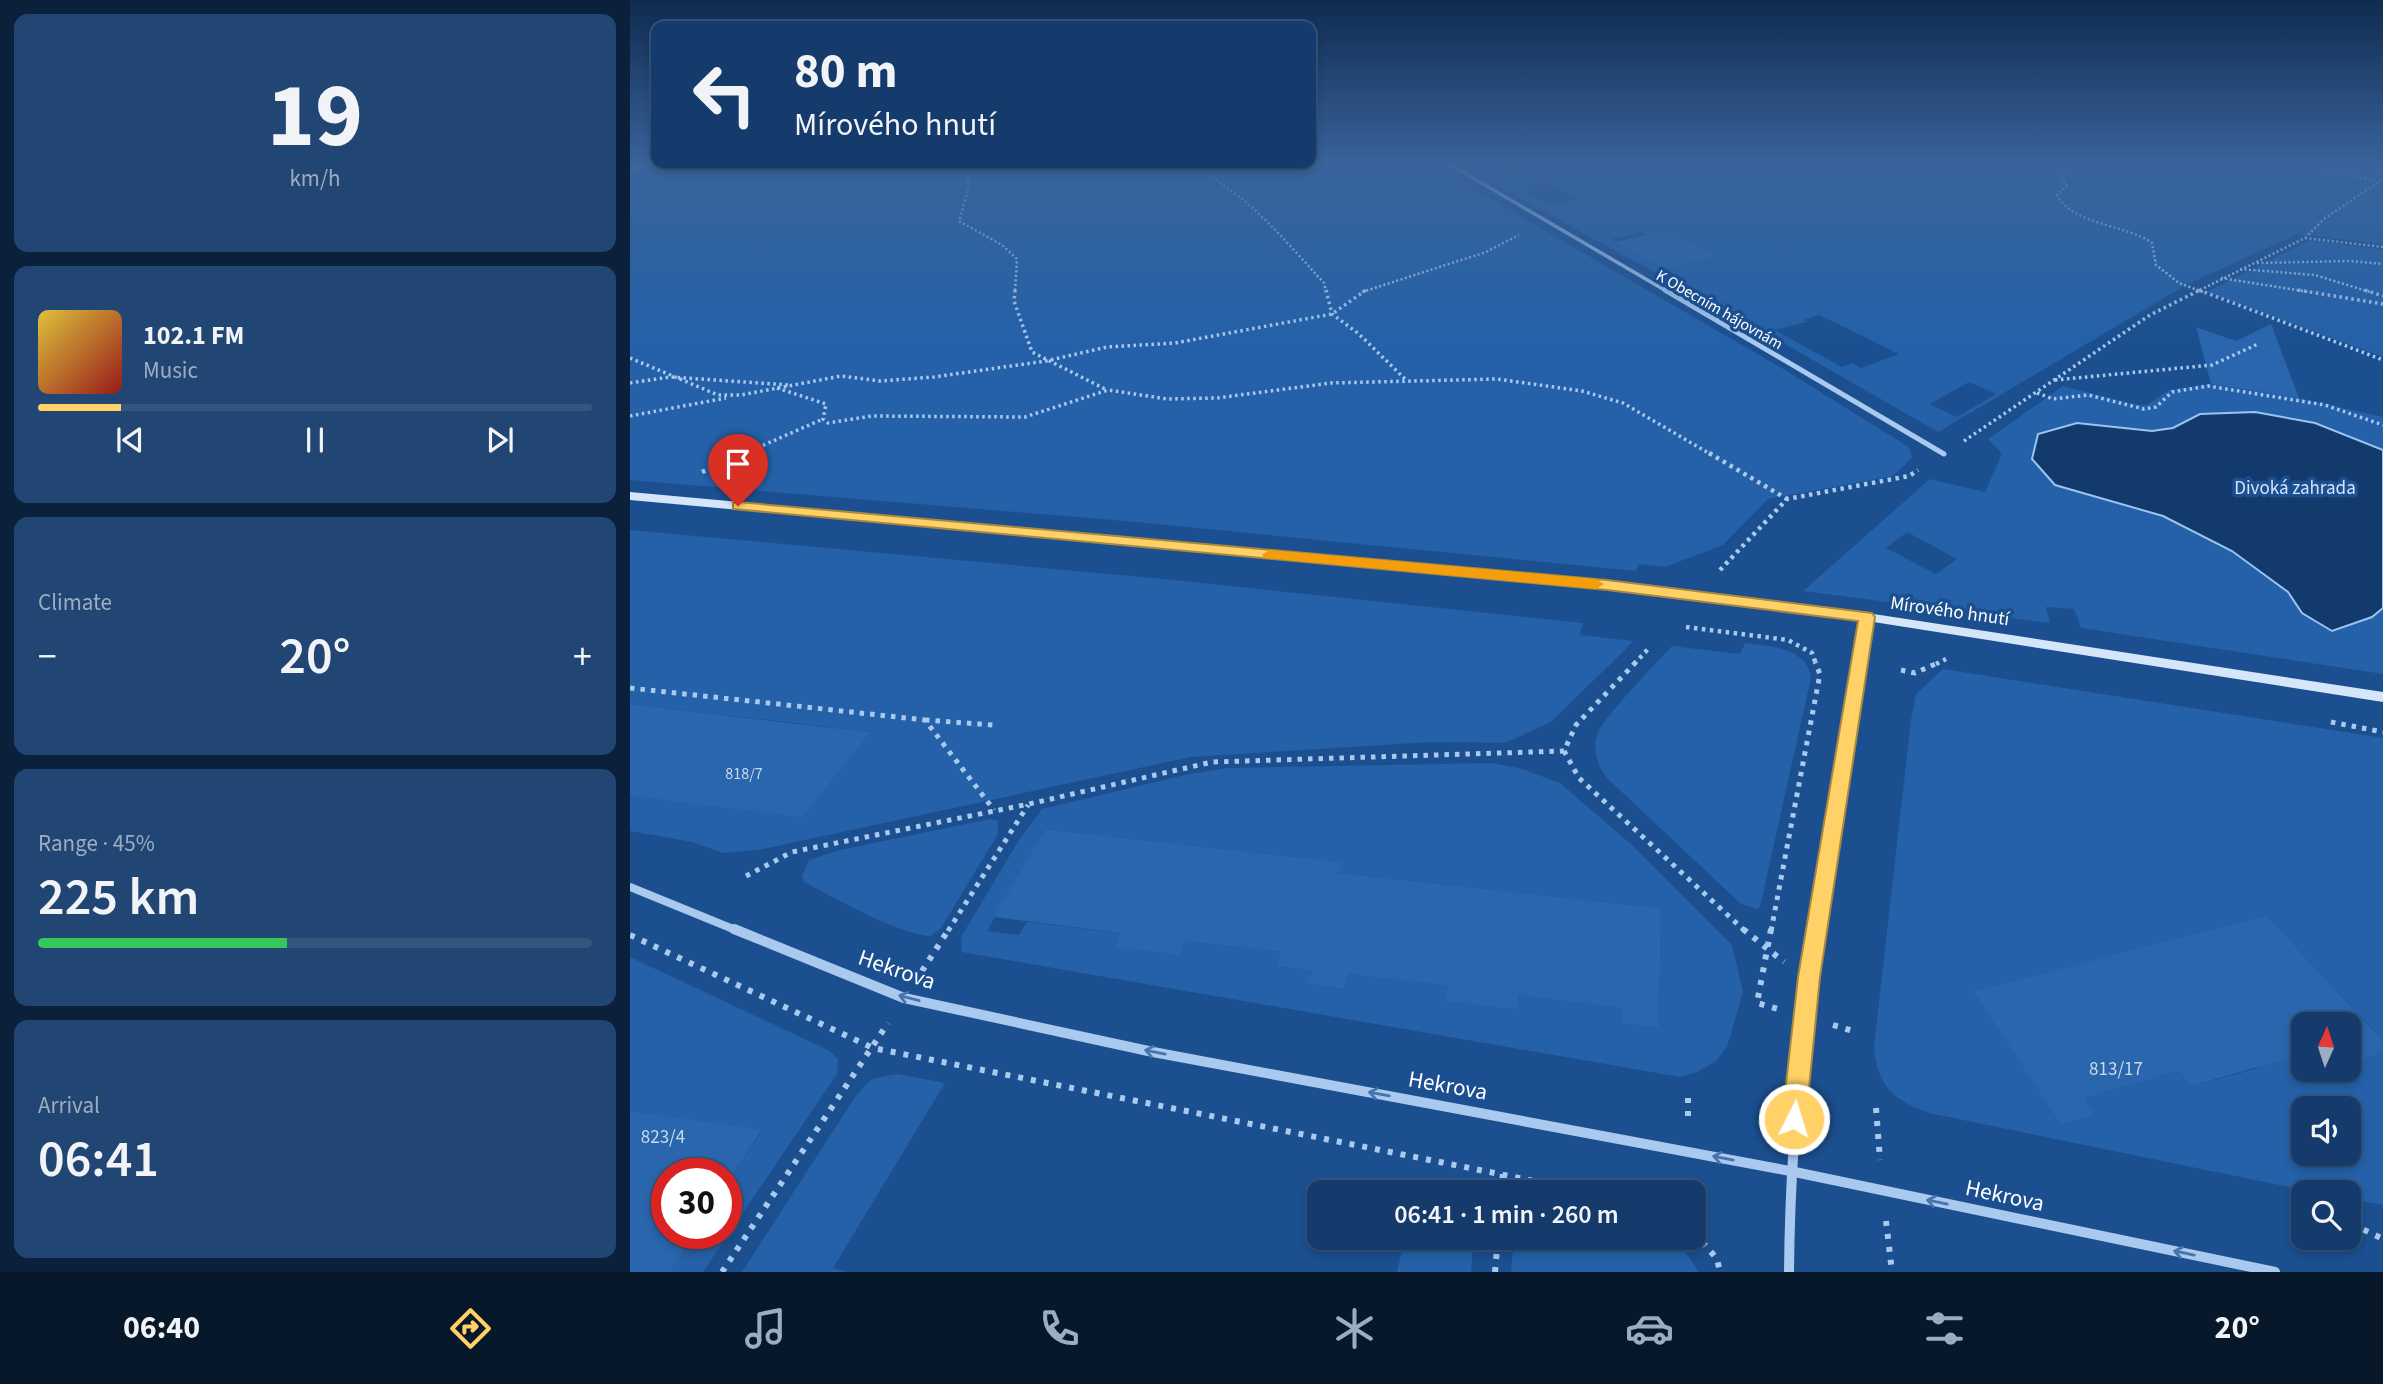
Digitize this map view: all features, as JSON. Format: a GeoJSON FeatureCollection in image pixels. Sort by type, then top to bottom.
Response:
{"type":"FeatureCollection","features":[{"type":"Feature","properties":{"kind":"main road","name":"Mírového hnutí"},"geometry":{"type":"LineString","coordinates":[[630,496],[1607,585],[1867,617],[2383,697]]}},
{"type":"Feature","properties":{"kind":"street","name":"K Obecním hájovnám"},"geometry":{"type":"LineString","coordinates":[[1547,223],[1944,454]]}},
{"type":"Feature","properties":{"kind":"street"},"geometry":{"type":"LineString","coordinates":[[1789,1272],[1790,1171],[1809,977],[1867,617]]}},
{"type":"Feature","properties":{"kind":"street","name":"Hekrova"},"geometry":{"type":"LineString","coordinates":[[630,887],[904,998],[1153,1052],[1790,1171],[2275,1272]]}},
{"type":"Feature","properties":{"kind":"path"},"geometry":{"type":"LineString","coordinates":[[963,223],[1002,245],[1017,259],[1014,300],[1032,352],[1108,390],[1167,399],[1217,398],[1331,383],[1497,379],[1582,391],[1623,402],[1787,499]]}},
{"type":"Feature","properties":{"kind":"path"},"geometry":{"type":"LineString","coordinates":[[1269,223],[1307,261],[1324,283],[1332,314],[1359,334],[1406,380]]}},
{"type":"Feature","properties":{"kind":"path"},"geometry":{"type":"LineString","coordinates":[[2099,223],[2144,237],[2152,243],[2156,265],[2179,283],[2383,360]]}},
{"type":"Feature","properties":{"kind":"path"},"geometry":{"type":"LineString","coordinates":[[1717,574],[1787,499],[1909,476],[2036,393],[2105,343],[2194,290],[2305,238],[2320,223]]}},
{"type":"Feature","properties":{"kind":"path"},"geometry":{"type":"LineString","coordinates":[[630,416],[841,376],[880,381],[934,377],[1046,361],[1108,347],[1175,343],[1332,314],[1364,291],[1486,251],[1514,236],[1553,227]]}},
{"type":"Feature","properties":{"kind":"path"},"geometry":{"type":"LineString","coordinates":[[2305,238],[2383,247]]}},
{"type":"Feature","properties":{"kind":"path"},"geometry":{"type":"LineString","coordinates":[[2253,263],[2351,261],[2383,264]]}},
{"type":"Feature","properties":{"kind":"path"},"geometry":{"type":"LineString","coordinates":[[2239,269],[2315,275],[2383,296]]}},
{"type":"Feature","properties":{"kind":"path"},"geometry":{"type":"LineString","coordinates":[[2220,278],[2383,304]]}},
{"type":"Feature","properties":{"kind":"path"},"geometry":{"type":"LineString","coordinates":[[2054,380],[2212,365],[2258,344]]}},
{"type":"Feature","properties":{"kind":"path"},"geometry":{"type":"LineString","coordinates":[[630,358],[718,395],[741,395]]}},
{"type":"Feature","properties":{"kind":"path"},"geometry":{"type":"LineString","coordinates":[[630,383],[670,377],[793,385]]}},
{"type":"Feature","properties":{"kind":"path"},"geometry":{"type":"LineString","coordinates":[[2036,393],[2053,399],[2088,395],[2131,408],[2144,409],[2155,407],[2172,392],[2208,386],[2325,405],[2383,425]]}},
{"type":"Feature","properties":{"kind":"path"},"geometry":{"type":"LineString","coordinates":[[777,388],[826,404],[822,419]]}},
{"type":"Feature","properties":{"kind":"path"},"geometry":{"type":"LineString","coordinates":[[822,419],[828,423],[872,416],[1025,417],[1108,390]]}},
{"type":"Feature","properties":{"kind":"path"},"geometry":{"type":"LineString","coordinates":[[660,499],[704,471],[822,419]]}},
{"type":"Feature","properties":{"kind":"path"},"geometry":{"type":"LineString","coordinates":[[1564,751],[1576,724],[1650,647]]}},
{"type":"Feature","properties":{"kind":"path"},"geometry":{"type":"LineString","coordinates":[[1767,951],[1820,674],[1815,661]]}},
{"type":"Feature","properties":{"kind":"path"},"geometry":{"type":"LineString","coordinates":[[630,688],[993,725]]}},
{"type":"Feature","properties":{"kind":"path"},"geometry":{"type":"LineString","coordinates":[[925,720],[994,810]]}},
{"type":"Feature","properties":{"kind":"path"},"geometry":{"type":"LineString","coordinates":[[1564,751],[1579,779],[1767,951],[1809,977]]}},
{"type":"Feature","properties":{"kind":"path"},"geometry":{"type":"LineString","coordinates":[[746,876],[792,852],[1029,804],[1212,762],[1564,751]]}},
{"type":"Feature","properties":{"kind":"path"},"geometry":{"type":"LineString","coordinates":[[722,1272],[873,1048],[1029,804]]}},
{"type":"Feature","properties":{"kind":"path"},"geometry":{"type":"LineString","coordinates":[[630,935],[873,1048],[1326,1141],[1535,1180]]}},
{"type":"Feature","properties":{"kind":"path"},"geometry":{"type":"LineString","coordinates":[[1502,1180],[1503,1173]]}},
{"type":"Feature","properties":{"kind":"path"},"geometry":{"type":"LineString","coordinates":[[2361,1228],[2383,1239]]}},
{"type":"Feature","properties":{"kind":"path"},"geometry":{"type":"LineString","coordinates":[[1706,1246],[1717,1259],[1720,1272]]}},
{"type":"Feature","properties":{"kind":"path"},"geometry":{"type":"LineString","coordinates":[[1495,1272],[1497,1250]]}},
{"type":"Feature","properties":{"kind":"green space"},"geometry":{"type":"Polygon","coordinates":[[[630,223],[1532,223],[1785,370],[1909,447],[1912,458],[1893,476],[1768,499],[1723,545],[1665,567],[1639,564],[1636,571],[1136,522],[630,480],[630,223]]]}},
{"type":"Feature","properties":{"kind":"green space"},"geometry":{"type":"Polygon","coordinates":[[[1566,223],[2383,223],[2383,244],[2297,234],[2186,285],[1938,432],[1566,223]],[[1641,232],[1611,239],[1665,270],[1683,265],[1671,247],[1641,232]],[[1819,315],[1804,320],[1807,322],[1775,330],[1842,367],[1852,363],[1861,368],[1899,354],[1819,315]],[[1969,382],[1930,404],[1957,417],[1996,394],[1969,382]]]}},
{"type":"Feature","properties":{"kind":"green space"},"geometry":{"type":"Polygon","coordinates":[[[2310,240],[2383,250],[2383,357],[2207,292],[2310,240]]]}},
{"type":"Feature","properties":{"kind":"green space"},"geometry":{"type":"Polygon","coordinates":[[[2209,384],[2299,398],[2383,417],[2383,674],[2081,628],[2074,609],[2046,607],[2050,623],[1803,591],[1930,479],[1985,492],[2002,454],[1988,439],[2063,386],[2138,405],[2147,405],[2169,390],[2209,384]],[[1907,532],[1886,548],[1936,574],[1957,559],[1907,532]]]}},
{"type":"Feature","properties":{"kind":"green space"},"geometry":{"type":"Polygon","coordinates":[[[630,530],[1164,579],[1583,623],[1580,635],[1634,641],[1551,722],[1505,743],[1431,742],[1191,757],[758,850],[723,853],[692,842],[630,831],[630,796],[802,816],[871,732],[630,704],[630,530]]]}},
{"type":"Feature","properties":{"kind":"green space"},"geometry":{"type":"Polygon","coordinates":[[[1745,643],[1775,647],[1795,654],[1803,660],[1811,678],[1760,907],[1757,909],[1741,904],[1610,781],[1599,766],[1595,748],[1601,727],[1672,646],[1740,654],[1745,643]]]}},
{"type":"Feature","properties":{"kind":"green space"},"geometry":{"type":"Polygon","coordinates":[[[1943,669],[2383,738],[2383,1205],[2361,1201],[2361,1180],[2291,1180],[2291,1187],[1929,1113],[1906,1103],[1889,1090],[1879,1072],[1874,1046],[1916,694],[1943,669]],[[2267,915],[1975,991],[2060,1124],[2096,1115],[2085,1098],[2179,1071],[2191,1086],[2255,1069],[2243,1053],[2291,1051],[2291,1082],[2361,1082],[2361,1038],[2376,1033],[2361,1017],[2361,1012],[2357,1012],[2267,915]]]}},
{"type":"Feature","properties":{"kind":"green space"},"geometry":{"type":"Polygon","coordinates":[[[1491,763],[1519,768],[1560,783],[1632,845],[1732,945],[1743,992],[1727,1047],[1715,1062],[1697,1072],[1680,1077],[962,952],[961,937],[1019,840],[1042,809],[1189,774],[1228,768],[1491,763]],[[1045,829],[987,931],[1019,935],[1027,922],[1120,933],[1114,946],[1185,941],[1281,952],[1276,966],[1312,971],[1308,984],[1344,989],[1348,974],[1448,986],[1445,1001],[1516,1010],[1518,995],[1621,1008],[1620,1023],[1659,1026],[1661,908],[1338,873],[1341,862],[1045,829]]]}},
{"type":"Feature","properties":{"kind":"green space"},"geometry":{"type":"Polygon","coordinates":[[[990,819],[998,821],[998,834],[941,928],[931,936],[902,929],[867,915],[804,882],[802,876],[809,860],[840,850],[990,819]]]}},
{"type":"Feature","properties":{"kind":"green space"},"geometry":{"type":"Polygon","coordinates":[[[630,957],[828,1050],[838,1059],[837,1074],[742,1214],[742,1161],[762,1131],[630,1111],[630,957]]]}},
{"type":"Feature","properties":{"kind":"green space"},"geometry":{"type":"Polygon","coordinates":[[[897,1074],[945,1083],[833,1268],[848,1272],[742,1272],[855,1097],[871,1079],[897,1074]]]}},
{"type":"Feature","properties":{"kind":"green space"},"geometry":{"type":"Polygon","coordinates":[[[685,1249],[719,1249],[703,1272],[670,1272],[685,1249]]]}},
{"type":"Feature","properties":{"kind":"green space"},"geometry":{"type":"Polygon","coordinates":[[[1402,1250],[1473,1250],[1471,1272],[1397,1272],[1402,1250]]]}},
{"type":"Feature","properties":{"kind":"green space"},"geometry":{"type":"Polygon","coordinates":[[[1513,1250],[1684,1250],[1699,1272],[1511,1272],[1513,1250]]]}},
{"type":"Feature","properties":{"kind":"shaded area","name":"Divoká zahrada"},"geometry":{"type":"Polygon","coordinates":[[[2255,412],[2315,423],[2383,450],[2383,608],[2372,617],[2332,631],[2302,613],[2288,592],[2232,551],[2163,516],[2055,485],[2032,459],[2038,434],[2077,423],[2152,431],[2173,428],[2200,414],[2255,412]]]}},
{"type":"Feature","properties":{"kind":"building"},"geometry":{"type":"Polygon","coordinates":[[[1669,230],[1716,256],[1665,270],[1615,242],[1669,230]]]}},
{"type":"Feature","properties":{"kind":"building"},"geometry":{"type":"Polygon","coordinates":[[[2271,324],[2299,398],[2211,384],[2196,327],[2236,341],[2271,324]]]}},
{"type":"Feature","properties":{"kind":"building"},"geometry":{"type":"Polygon","coordinates":[[[630,704],[871,732],[802,817],[630,796],[630,704]]]}},
{"type":"Feature","properties":{"kind":"building"},"geometry":{"type":"Polygon","coordinates":[[[1045,829],[1342,862],[1338,873],[1661,908],[1659,1027],[1620,1023],[1621,1008],[1518,995],[1517,1010],[1445,1001],[1448,986],[1348,974],[1344,989],[1307,984],[1312,971],[1276,966],[1281,952],[1185,941],[1180,955],[1114,946],[1120,933],[994,917],[1045,829]]]}},
{"type":"Feature","properties":{"kind":"building"},"geometry":{"type":"Polygon","coordinates":[[[2267,915],[2356,1012],[2291,1012],[2291,1057],[2191,1086],[2179,1071],[2085,1098],[2096,1115],[2060,1124],[1974,991],[2267,915]]]}},
{"type":"Feature","properties":{"kind":"building"},"geometry":{"type":"Polygon","coordinates":[[[2361,1017],[2383,1041],[2383,1052],[2361,1059],[2361,1017]]]}},
{"type":"Feature","properties":{"kind":"building"},"geometry":{"type":"Polygon","coordinates":[[[630,1111],[762,1130],[742,1161],[742,1158],[651,1158],[651,1249],[685,1249],[670,1272],[630,1272],[630,1111]]]}},
{"type":"Feature","properties":{"kind":"slow traffic"},"geometry":{"type":"LineString","coordinates":[[1269,555],[1596,584]]}},
{"type":"Feature","properties":{"kind":"route"},"geometry":{"type":"LineString","coordinates":[[738,506],[1607,585],[1867,617],[1809,977],[1794,1119]]}}]}
